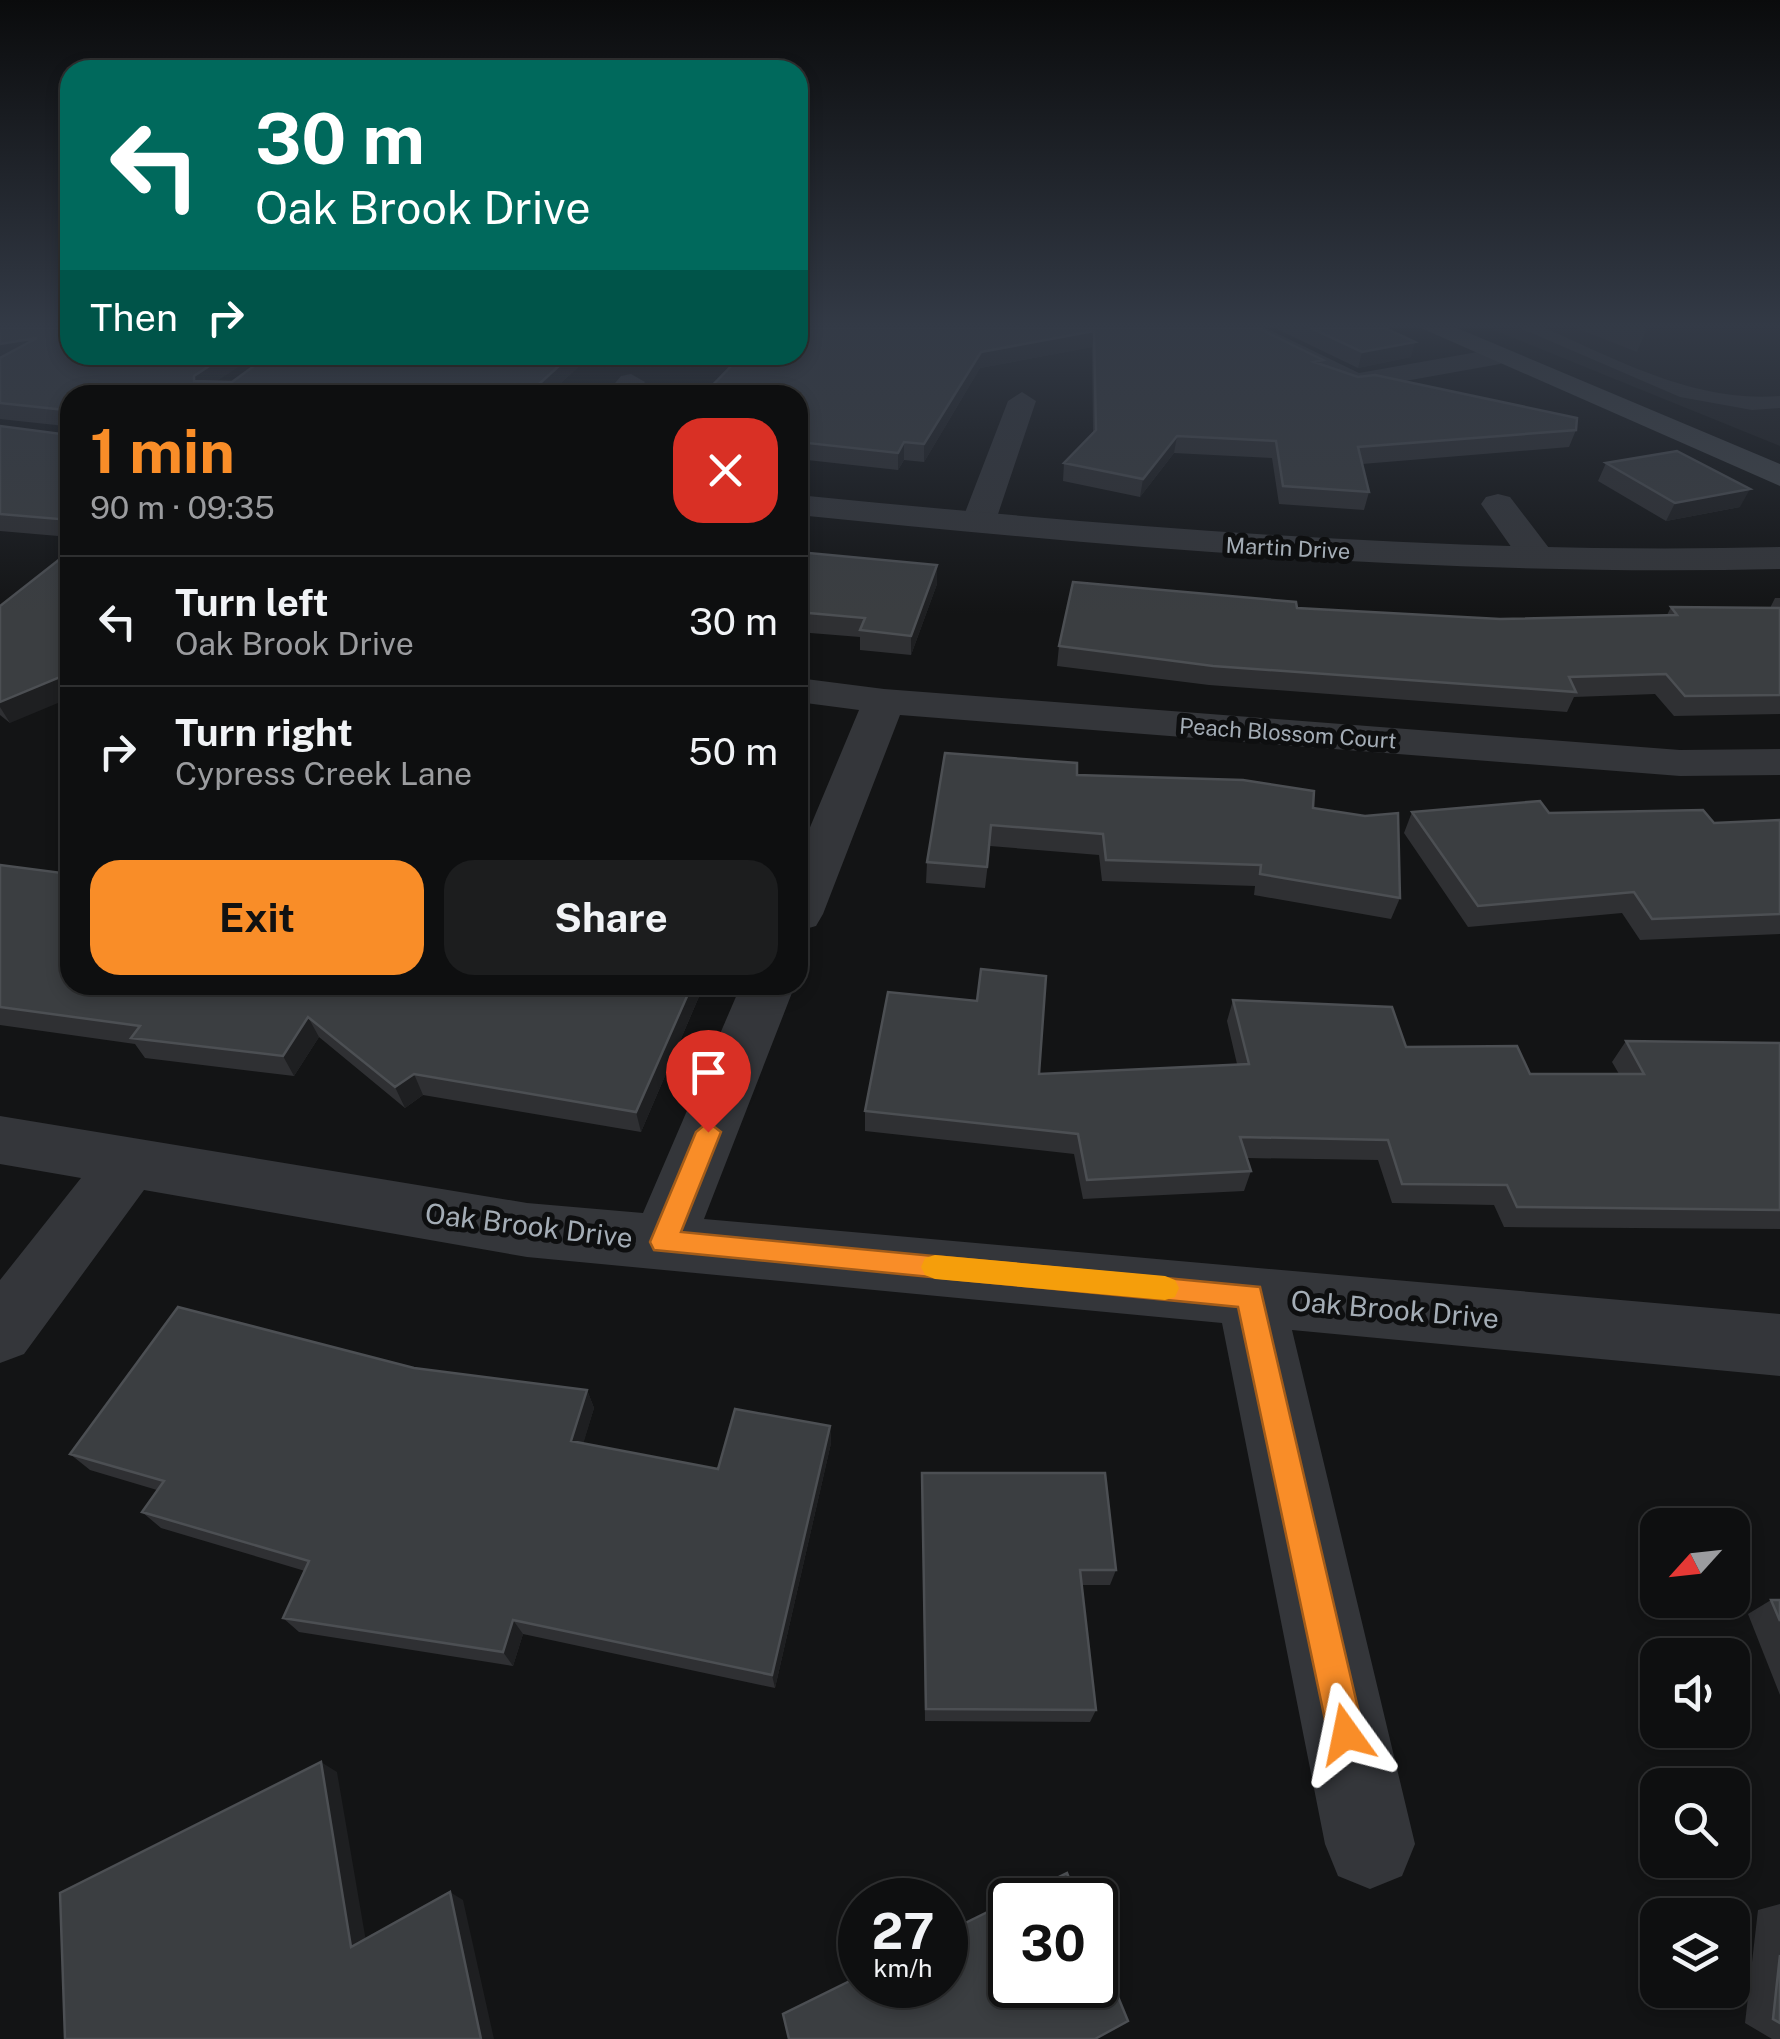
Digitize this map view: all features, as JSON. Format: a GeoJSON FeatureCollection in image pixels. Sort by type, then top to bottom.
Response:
{"type":"FeatureCollection","features":[{"type":"Feature","properties":{"kind":"main road"},"geometry":{"type":"LineString","coordinates":[[1657,423],[1780,476]]}},
{"type":"Feature","properties":{"kind":"street"},"geometry":{"type":"LineString","coordinates":[[978,523],[1014,423]]}},
{"type":"Feature","properties":{"kind":"street"},"geometry":{"type":"LineString","coordinates":[[1498,504],[1540,560]]}},
{"type":"Feature","properties":{"kind":"street","name":"Martin Drive"},"geometry":{"type":"LineString","coordinates":[[808,507],[1234,546],[1540,560],[1780,558]]}},
{"type":"Feature","properties":{"kind":"street","name":"Peach Blossom Court"},"geometry":{"type":"LineString","coordinates":[[808,691],[884,702],[1680,763],[1780,762]]}},
{"type":"Feature","properties":{"kind":"street"},"geometry":{"type":"LineString","coordinates":[[808,889],[884,702]]}},
{"type":"Feature","properties":{"kind":"street"},"geometry":{"type":"LineString","coordinates":[[664,1242],[764,995]]}},
{"type":"Feature","properties":{"kind":"street","name":"Oak Brook Drive"},"geometry":{"type":"LineString","coordinates":[[0,1140],[527,1230],[1780,1345]]}},
{"type":"Feature","properties":{"kind":"street"},"geometry":{"type":"LineString","coordinates":[[0,1332],[130,1162]]}},
{"type":"Feature","properties":{"kind":"street"},"geometry":{"type":"LineString","coordinates":[[1250,1296],[1370,1844]]}},
{"type":"Feature","properties":{"kind":"shaded area"},"geometry":{"type":"Polygon","coordinates":[[[1724,423],[1780,423],[1780,446],[1724,423]]]}},
{"type":"Feature","properties":{"kind":"building"},"geometry":{"type":"Polygon","coordinates":[[[808,423],[937,423],[924,444],[904,442],[898,453],[808,443],[808,423]]]}},
{"type":"Feature","properties":{"kind":"building"},"geometry":{"type":"Polygon","coordinates":[[[1096,423],[1577,423],[1576,430],[1358,447],[1369,492],[1283,486],[1276,441],[1177,436],[1143,479],[1064,463],[1096,430],[1096,423]]]}},
{"type":"Feature","properties":{"kind":"building"},"geometry":{"type":"Polygon","coordinates":[[[0,426],[60,434],[60,519],[0,514],[0,426]]]}},
{"type":"Feature","properties":{"kind":"building"},"geometry":{"type":"Polygon","coordinates":[[[1677,451],[1750,489],[1675,503],[1606,463],[1677,451]]]}},
{"type":"Feature","properties":{"kind":"building"},"geometry":{"type":"Polygon","coordinates":[[[808,553],[937,565],[911,636],[860,630],[865,618],[808,613],[808,553]]]}},
{"type":"Feature","properties":{"kind":"building"},"geometry":{"type":"Polygon","coordinates":[[[60,559],[60,677],[0,702],[0,606],[60,559]]]}},
{"type":"Feature","properties":{"kind":"building"},"geometry":{"type":"Polygon","coordinates":[[[1073,582],[1296,602],[1297,608],[1500,619],[1677,615],[1671,607],[1780,608],[1780,695],[1685,696],[1666,674],[1569,677],[1576,692],[1213,666],[1059,646],[1073,582]]]}},
{"type":"Feature","properties":{"kind":"building"},"geometry":{"type":"Polygon","coordinates":[[[945,753],[1077,763],[1077,775],[1243,780],[1314,791],[1313,808],[1365,816],[1398,813],[1400,898],[1260,874],[1261,865],[1106,860],[1103,834],[991,825],[987,867],[927,862],[945,753]]]}},
{"type":"Feature","properties":{"kind":"building"},"geometry":{"type":"Polygon","coordinates":[[[1540,801],[1549,813],[1703,810],[1714,823],[1780,820],[1780,914],[1652,919],[1634,892],[1478,906],[1412,812],[1540,801]]]}},
{"type":"Feature","properties":{"kind":"building"},"geometry":{"type":"Polygon","coordinates":[[[0,865],[60,873],[60,995],[688,995],[636,1112],[414,1074],[395,1087],[308,1017],[283,1056],[131,1038],[140,1026],[0,1007],[0,865]]]}},
{"type":"Feature","properties":{"kind":"building"},"geometry":{"type":"Polygon","coordinates":[[[981,969],[1046,976],[1039,1074],[1249,1064],[1233,1000],[1392,1007],[1406,1047],[1517,1046],[1530,1074],[1644,1074],[1626,1041],[1780,1043],[1780,1210],[1517,1207],[1507,1185],[1402,1184],[1388,1140],[1240,1137],[1251,1171],[1087,1180],[1078,1134],[865,1111],[888,992],[977,1001],[981,969]]]}},
{"type":"Feature","properties":{"kind":"building"},"geometry":{"type":"Polygon","coordinates":[[[178,1307],[414,1368],[587,1390],[571,1441],[718,1469],[735,1409],[830,1426],[772,1675],[513,1620],[503,1652],[283,1618],[309,1561],[142,1512],[164,1481],[70,1454],[178,1307]]]}},
{"type":"Feature","properties":{"kind":"building"},"geometry":{"type":"Polygon","coordinates":[[[922,1473],[1105,1473],[1116,1570],[1080,1570],[1096,1710],[926,1709],[922,1473]]]}},
{"type":"Feature","properties":{"kind":"building"},"geometry":{"type":"Polygon","coordinates":[[[1771,1600],[1780,1600],[1780,1621],[1771,1600]]]}},
{"type":"Feature","properties":{"kind":"building"},"geometry":{"type":"Polygon","coordinates":[[[321,1762],[351,1947],[450,1892],[481,2039],[65,2039],[60,1893],[321,1762]]]}},
{"type":"Feature","properties":{"kind":"building"},"geometry":{"type":"Polygon","coordinates":[[[988,1912],[988,2008],[1118,2008],[1118,1997],[1128,2021],[1095,2039],[789,2039],[783,2014],[838,1987],[838,2008],[968,2008],[968,1922],[988,1912]]]}},
{"type":"Feature","properties":{"kind":"building"},"geometry":{"type":"Polygon","coordinates":[[[1780,1955],[1780,2023],[1773,2019],[1780,1955]]]}},
{"type":"Feature","properties":{"kind":"slow traffic"},"geometry":{"type":"LineString","coordinates":[[935,1267],[1165,1288]]}},
{"type":"Feature","properties":{"kind":"route"},"geometry":{"type":"LineString","coordinates":[[708,1132],[664,1242],[1250,1296],[1346,1734]]}}]}
